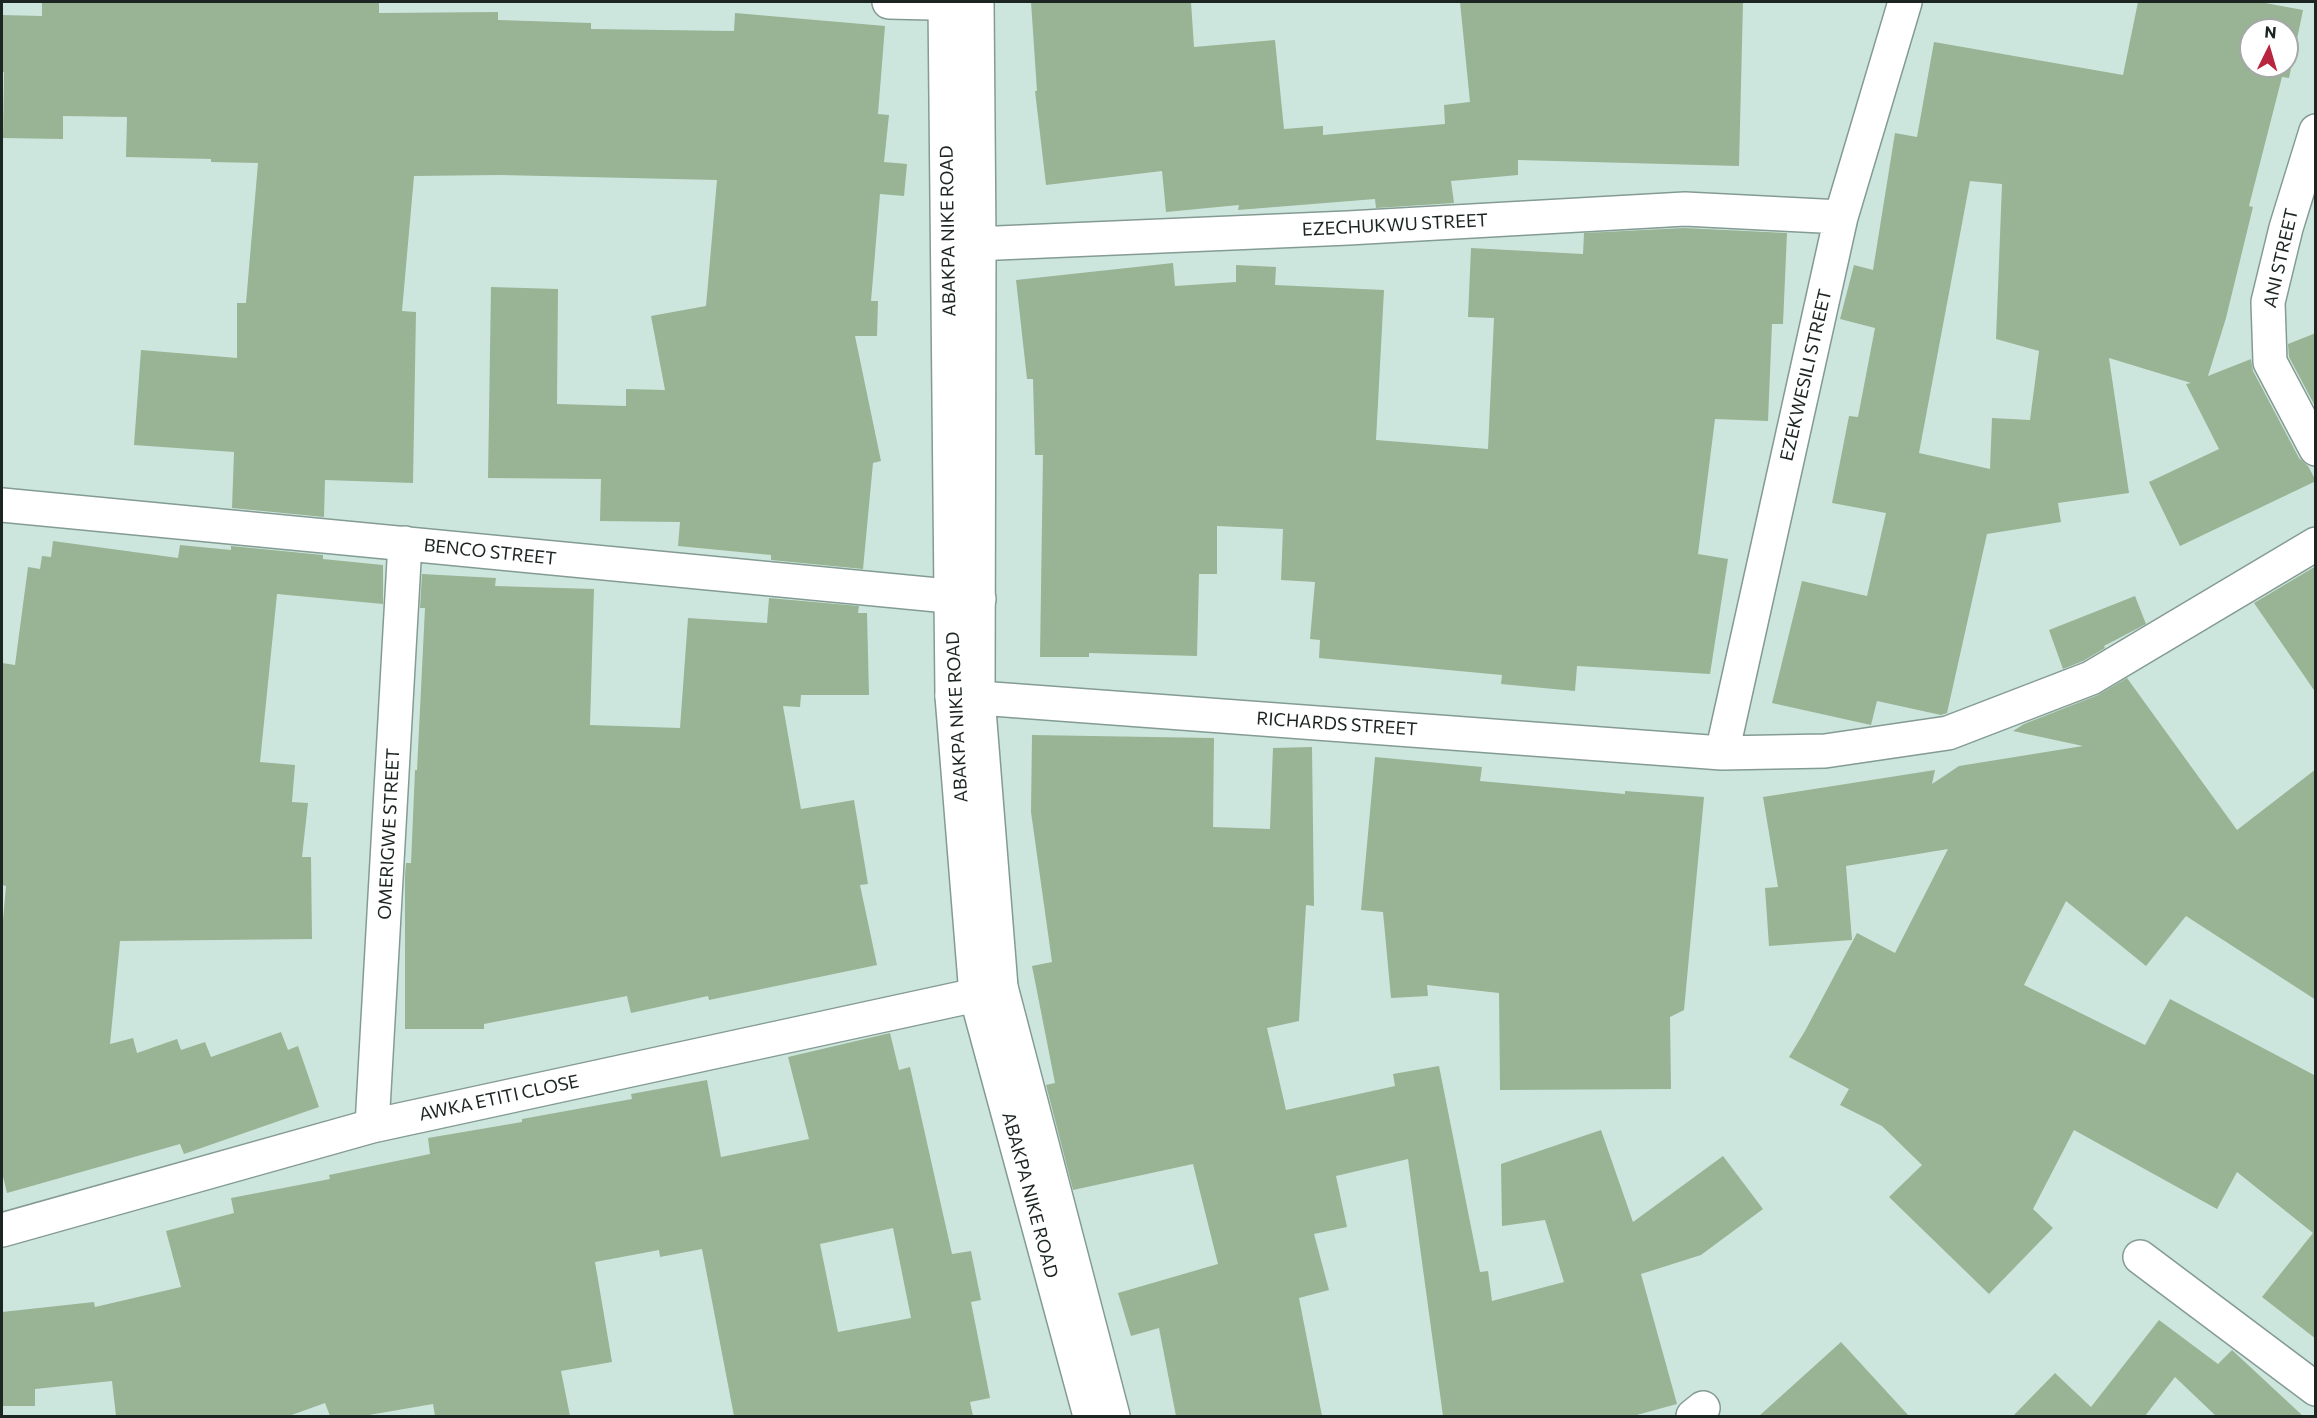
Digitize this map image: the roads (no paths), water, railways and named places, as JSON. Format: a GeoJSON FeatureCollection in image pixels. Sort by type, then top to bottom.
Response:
{"type":"FeatureCollection","features":[{"type":"Feature","properties":{"kind":"street"},"geometry":{"type":"LineString","coordinates":[[889,2],[961,3]]}},
{"type":"Feature","properties":{"kind":"street","name":"EZEKWESILI STREET"},"geometry":{"type":"LineString","coordinates":[[1722,753],[1841,217],[1905,2]]}},
{"type":"Feature","properties":{"kind":"street","name":"ABAKPA NIKE ROAD"},"geometry":{"type":"LineString","coordinates":[[961,3],[965,696],[989,991],[1090,1416]]}},
{"type":"Feature","properties":{"kind":"street","name":"ANI STREET"},"geometry":{"type":"LineString","coordinates":[[2316,131],[2286,228],[2268,302],[2270,362],[2316,449]]}},
{"type":"Feature","properties":{"kind":"street","name":"EZECHUKWU STREET"},"geometry":{"type":"LineString","coordinates":[[964,245],[1348,228],[1685,209],[1841,217]]}},
{"type":"Feature","properties":{"kind":"street","name":"BENCO STREET"},"geometry":{"type":"LineString","coordinates":[[2,505],[965,598]]}},
{"type":"Feature","properties":{"kind":"street","name":"OMERIGWE STREET"},"geometry":{"type":"LineString","coordinates":[[372,1126],[405,543]]}},
{"type":"Feature","properties":{"kind":"street","name":"RICHARDS STREET"},"geometry":{"type":"LineString","coordinates":[[965,696],[1722,753],[1825,751],[1948,733],[2091,678],[2316,544]]}},
{"type":"Feature","properties":{"kind":"street","name":"ABAKPA NIKE ROAD"},"geometry":{"type":"LineString","coordinates":[[989,991],[1113,1416]]}},
{"type":"Feature","properties":{"kind":"street","name":"AWKA ETITI CLOSE"},"geometry":{"type":"LineString","coordinates":[[2,1230],[372,1126],[989,991]]}},
{"type":"Feature","properties":{"kind":"street"},"geometry":{"type":"LineString","coordinates":[[2140,1257],[2316,1389]]}}]}
